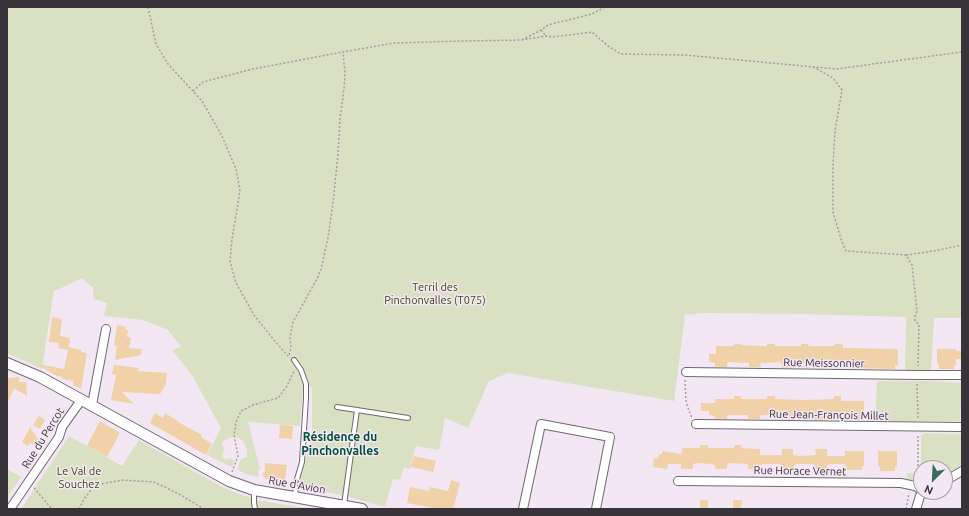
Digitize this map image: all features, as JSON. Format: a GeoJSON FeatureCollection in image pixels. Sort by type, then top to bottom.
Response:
{"type":"FeatureCollection","features":[{"type":"Feature","properties":{"kind":"street"},"geometry":{"type":"LineString","coordinates":[[7,363],[87,402],[102,356],[106,328]]}},
{"type":"Feature","properties":{"kind":"street","name":"Rue Meissonnier"},"geometry":{"type":"LineString","coordinates":[[686,372],[962,375]]}},
{"type":"Feature","properties":{"kind":"street","name":"Rue d'Avion"},"geometry":{"type":"LineString","coordinates":[[87,402],[229,480],[254,490],[362,509]]}},
{"type":"Feature","properties":{"kind":"street","name":"Rue du Percot"},"geometry":{"type":"LineString","coordinates":[[10,509],[59,437],[62,427],[87,402]]}},
{"type":"Feature","properties":{"kind":"street"},"geometry":{"type":"LineString","coordinates":[[523,509],[541,424],[610,437],[596,509]]}},
{"type":"Feature","properties":{"kind":"street","name":"Rue Jean-François Millet"},"geometry":{"type":"LineString","coordinates":[[696,424],[962,427]]}},
{"type":"Feature","properties":{"kind":"street"},"geometry":{"type":"LineString","coordinates":[[953,476],[962,471]]}},
{"type":"Feature","properties":{"kind":"street","name":"Rue Horace Vernet"},"geometry":{"type":"LineString","coordinates":[[678,480],[901,483],[913,487]]}},
{"type":"Feature","properties":{"kind":"lane"},"geometry":{"type":"LineString","coordinates":[[294,360],[301,370],[306,384],[302,462],[295,486],[296,497]]}},
{"type":"Feature","properties":{"kind":"lane"},"geometry":{"type":"LineString","coordinates":[[337,407],[408,418]]}},
{"type":"Feature","properties":{"kind":"lane"},"geometry":{"type":"LineString","coordinates":[[344,505],[357,410]]}},
{"type":"Feature","properties":{"kind":"lane"},"geometry":{"type":"LineString","coordinates":[[254,490],[255,509]]}},
{"type":"Feature","properties":{"kind":"path"},"geometry":{"type":"LineString","coordinates":[[148,7],[156,44],[168,64],[202,102],[222,136],[236,169],[240,191],[230,261],[236,283],[254,315],[289,356],[291,348],[290,337],[293,322],[317,279],[321,269],[328,238],[333,203],[344,89],[345,74],[343,52]]}},
{"type":"Feature","properties":{"kind":"path"},"geometry":{"type":"LineString","coordinates":[[521,40],[548,25],[592,14],[604,7]]}},
{"type":"Feature","properties":{"kind":"path"},"geometry":{"type":"LineString","coordinates":[[541,30],[546,36]]}},
{"type":"Feature","properties":{"kind":"path"},"geometry":{"type":"LineString","coordinates":[[192,91],[203,82],[253,69],[394,43],[521,40],[592,32],[608,46],[621,54],[685,55],[836,68],[962,52]]}},
{"type":"Feature","properties":{"kind":"path"},"geometry":{"type":"LineString","coordinates":[[790,65],[812,66],[833,78],[842,90],[833,165],[834,212],[841,239],[846,251],[906,255],[962,245]]}},
{"type":"Feature","properties":{"kind":"path"},"geometry":{"type":"LineString","coordinates":[[906,255],[912,265],[917,311],[915,321],[919,324],[917,375]]}},
{"type":"Feature","properties":{"kind":"path"},"geometry":{"type":"LineString","coordinates":[[229,480],[238,456],[234,435],[236,422],[241,411],[253,405],[278,398],[287,386],[294,370],[294,360]]}},
{"type":"Feature","properties":{"kind":"path"},"geometry":{"type":"LineString","coordinates":[[686,372],[686,401],[689,411],[696,424]]}},
{"type":"Feature","properties":{"kind":"path"},"geometry":{"type":"LineString","coordinates":[[79,509],[84,499],[95,485],[123,480],[154,482],[179,494],[204,509]]}},
{"type":"Feature","properties":{"kind":"path"},"geometry":{"type":"LineString","coordinates":[[29,482],[52,509]]}},
{"type":"Feature","properties":{"kind":"path"},"geometry":{"type":"LineString","coordinates":[[906,509],[908,494],[913,491]]}},
{"type":"Feature","properties":{"kind":"green space","name":"Terril des Pinchonvalles (T075)"},"geometry":{"type":"Polygon","coordinates":[[[7,7],[962,7],[962,318],[934,318],[931,371],[905,370],[906,317],[704,313],[685,315],[674,401],[508,373],[489,381],[468,428],[445,418],[439,450],[416,446],[410,469],[404,467],[400,480],[393,479],[385,507],[343,495],[301,488],[299,485],[312,437],[312,387],[303,386],[300,426],[248,422],[260,469],[258,469],[259,477],[245,474],[237,469],[241,459],[247,457],[244,442],[239,438],[231,437],[222,442],[224,450],[222,456],[226,460],[229,458],[234,460],[232,467],[207,455],[221,428],[192,375],[172,350],[181,347],[168,330],[143,320],[104,316],[107,303],[94,299],[93,288],[82,278],[54,290],[42,369],[7,353],[7,7]]]}},
{"type":"Feature","properties":{"kind":"green space"},"geometry":{"type":"Polygon","coordinates":[[[877,381],[930,381],[962,383],[960,421],[875,421],[877,381]]]}},
{"type":"Feature","properties":{"kind":"green space"},"geometry":{"type":"Polygon","coordinates":[[[925,433],[962,434],[962,465],[953,470],[953,460],[921,460],[921,436],[925,433]]]}},
{"type":"Feature","properties":{"kind":"green space","name":"Le Val de Souchez"},"geometry":{"type":"Polygon","coordinates":[[[69,436],[122,466],[139,440],[222,487],[262,501],[311,509],[21,509],[69,436]]]}},
{"type":"Feature","properties":{"kind":"green space"},"geometry":{"type":"Polygon","coordinates":[[[7,469],[21,477],[7,498],[7,469]]]}},
{"type":"Feature","properties":{"kind":"green space"},"geometry":{"type":"Polygon","coordinates":[[[907,473],[913,473],[913,480],[907,480],[907,473]]]}},
{"type":"Feature","properties":{"kind":"building"},"geometry":{"type":"Polygon","coordinates":[[[52,317],[62,319],[60,336],[70,338],[69,347],[87,353],[81,389],[73,385],[74,381],[62,379],[63,377],[57,376],[38,365],[64,369],[68,350],[58,348],[59,343],[49,342],[52,317]]]}},
{"type":"Feature","properties":{"kind":"building"},"geometry":{"type":"Polygon","coordinates":[[[117,325],[126,327],[125,330],[128,330],[127,337],[131,338],[129,348],[141,349],[141,355],[115,360],[117,346],[114,346],[117,325]]]}},
{"type":"Feature","properties":{"kind":"building"},"geometry":{"type":"Polygon","coordinates":[[[734,344],[767,346],[767,344],[775,344],[775,346],[801,346],[801,344],[809,344],[808,346],[835,346],[835,344],[843,344],[843,348],[898,349],[898,365],[895,365],[895,369],[847,368],[847,364],[845,364],[845,362],[829,363],[827,364],[827,368],[815,368],[814,363],[796,363],[794,364],[794,368],[782,368],[781,362],[760,363],[761,367],[749,367],[749,363],[728,362],[727,367],[715,367],[715,363],[709,362],[709,354],[716,354],[716,346],[734,346],[734,344]]]}},
{"type":"Feature","properties":{"kind":"building"},"geometry":{"type":"Polygon","coordinates":[[[937,349],[956,349],[956,351],[962,351],[962,359],[956,359],[954,369],[939,369],[939,365],[937,364],[937,349]]]}},
{"type":"Feature","properties":{"kind":"building"},"geometry":{"type":"Polygon","coordinates":[[[114,365],[139,368],[138,371],[167,373],[166,384],[160,394],[122,392],[134,404],[111,400],[116,375],[112,374],[114,365]]]}},
{"type":"Feature","properties":{"kind":"building"},"geometry":{"type":"Polygon","coordinates":[[[19,377],[19,382],[26,382],[27,396],[14,388],[7,404],[7,378],[19,377]]]}},
{"type":"Feature","properties":{"kind":"building"},"geometry":{"type":"Polygon","coordinates":[[[734,396],[741,396],[741,399],[767,399],[767,396],[775,396],[775,399],[804,400],[834,399],[834,396],[841,396],[841,401],[864,401],[864,417],[862,417],[862,420],[847,420],[845,415],[827,416],[827,420],[815,420],[815,416],[800,415],[794,416],[794,420],[782,419],[782,416],[780,415],[762,415],[760,416],[760,419],[748,419],[747,415],[729,415],[727,416],[727,419],[715,419],[715,416],[709,415],[709,411],[701,411],[701,403],[715,403],[715,399],[734,399],[734,396]]]}},
{"type":"Feature","properties":{"kind":"building"},"geometry":{"type":"Polygon","coordinates":[[[155,413],[163,418],[165,413],[202,435],[201,437],[212,444],[206,455],[150,423],[155,413]]]}},
{"type":"Feature","properties":{"kind":"building"},"geometry":{"type":"Polygon","coordinates":[[[39,416],[45,420],[40,429],[33,425],[39,416]]]}},
{"type":"Feature","properties":{"kind":"building"},"geometry":{"type":"Polygon","coordinates":[[[100,421],[120,433],[107,457],[87,446],[100,421]]]}},
{"type":"Feature","properties":{"kind":"building"},"geometry":{"type":"Polygon","coordinates":[[[280,425],[293,426],[292,439],[279,438],[280,425]]]}},
{"type":"Feature","properties":{"kind":"building"},"geometry":{"type":"Polygon","coordinates":[[[31,426],[31,429],[38,439],[35,446],[30,443],[28,446],[22,442],[31,426]]]}},
{"type":"Feature","properties":{"kind":"building"},"geometry":{"type":"Polygon","coordinates":[[[700,445],[708,445],[708,448],[734,448],[734,445],[741,445],[741,448],[760,449],[760,455],[782,455],[782,449],[793,449],[793,455],[800,456],[816,455],[815,449],[827,449],[827,456],[845,456],[845,451],[864,451],[864,466],[862,466],[862,470],[847,470],[847,466],[845,466],[845,464],[829,464],[827,465],[827,469],[815,469],[815,465],[813,464],[796,464],[794,465],[794,469],[782,469],[782,465],[780,464],[762,464],[760,465],[760,469],[748,469],[747,464],[732,463],[727,465],[727,469],[715,469],[715,465],[713,464],[695,463],[693,464],[693,469],[681,469],[681,464],[668,464],[667,469],[653,467],[654,458],[658,459],[659,454],[662,454],[663,451],[681,454],[682,448],[700,448],[700,445]]]}},
{"type":"Feature","properties":{"kind":"building"},"geometry":{"type":"Polygon","coordinates":[[[878,451],[897,451],[897,467],[895,467],[895,471],[880,471],[880,467],[878,466],[878,451]]]}},
{"type":"Feature","properties":{"kind":"building"},"geometry":{"type":"Polygon","coordinates":[[[414,456],[436,461],[433,472],[411,467],[414,456]]]}},
{"type":"Feature","properties":{"kind":"building"},"geometry":{"type":"Polygon","coordinates":[[[265,463],[287,465],[285,481],[266,479],[263,476],[265,471],[265,463]]]}},
{"type":"Feature","properties":{"kind":"building"},"geometry":{"type":"Polygon","coordinates":[[[451,480],[460,483],[453,509],[438,509],[407,503],[410,487],[429,491],[430,487],[448,491],[451,480]]]}},
{"type":"Feature","properties":{"kind":"building"},"geometry":{"type":"Polygon","coordinates":[[[700,500],[708,500],[708,508],[700,508],[700,500]]]}},
{"type":"Feature","properties":{"kind":"building"},"geometry":{"type":"Polygon","coordinates":[[[733,500],[742,500],[741,509],[733,509],[733,500]]]}},
{"type":"Feature","properties":{"kind":"district","name":"Résidence du Pinchonvalles"},"geometry":{"type":"Point","coordinates":[340,444]}}]}
